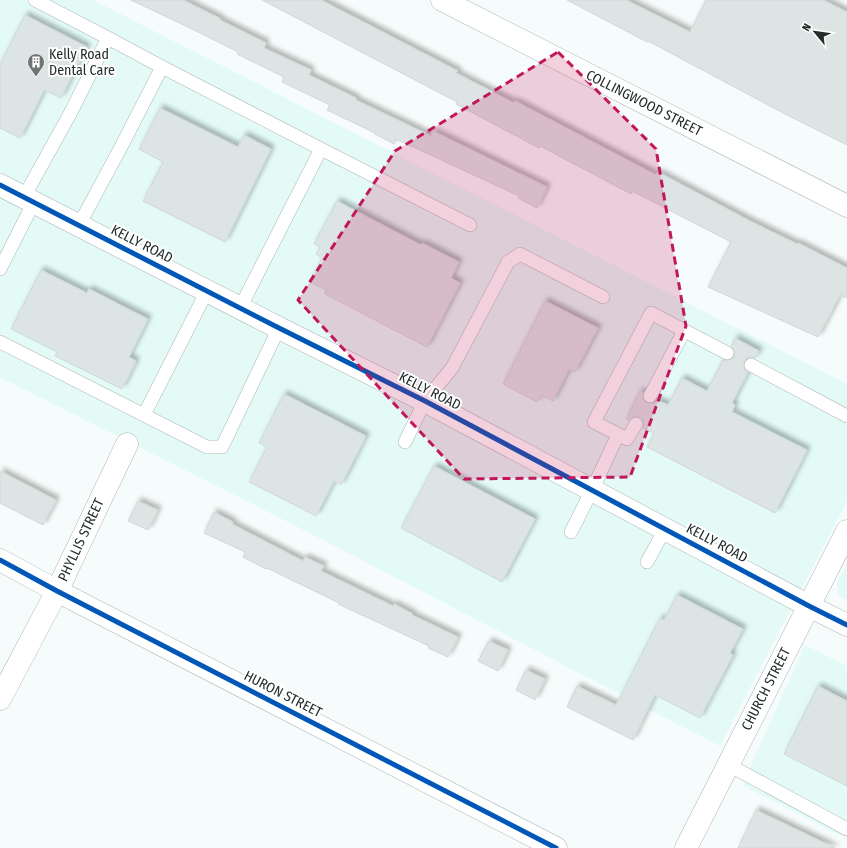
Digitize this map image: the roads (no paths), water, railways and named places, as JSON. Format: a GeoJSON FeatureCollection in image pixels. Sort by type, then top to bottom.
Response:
{"type":"FeatureCollection","features":[{"type":"Feature","properties":{"kind":"street","name":"COLLINGWOOD STREET"},"geometry":{"type":"LineString","coordinates":[[442,0],[847,206]]}},
{"type":"Feature","properties":{"kind":"street","name":"KELLY ROAD"},"geometry":{"type":"LineString","coordinates":[[0,185],[207,292],[425,401],[808,606],[847,625]]}},
{"type":"Feature","properties":{"kind":"street","name":"PHYLLIS STREET"},"geometry":{"type":"LineString","coordinates":[[0,699],[57,591],[127,444]]}},
{"type":"Feature","properties":{"kind":"street","name":"CHURCH STREET"},"geometry":{"type":"LineString","coordinates":[[686,848],[727,764],[847,531]]}},
{"type":"Feature","properties":{"kind":"street","name":"HURON STREET"},"geometry":{"type":"LineString","coordinates":[[0,560],[57,591],[556,848]]}},
{"type":"Feature","properties":{"kind":"lane"},"geometry":{"type":"LineString","coordinates":[[35,0],[470,225]]}},
{"type":"Feature","properties":{"kind":"lane"},"geometry":{"type":"LineString","coordinates":[[0,269],[29,199],[108,38]]}},
{"type":"Feature","properties":{"kind":"lane"},"geometry":{"type":"LineString","coordinates":[[79,225],[122,147],[162,66]]}},
{"type":"Feature","properties":{"kind":"lane"},"geometry":{"type":"LineString","coordinates":[[240,308],[321,149]]}},
{"type":"Feature","properties":{"kind":"lane"},"geometry":{"type":"LineString","coordinates":[[405,442],[425,401],[452,368],[508,262],[520,254],[603,297]]}},
{"type":"Feature","properties":{"kind":"lane"},"geometry":{"type":"LineString","coordinates":[[144,415],[207,292]]}},
{"type":"Feature","properties":{"kind":"lane"},"geometry":{"type":"LineString","coordinates":[[636,424],[627,439],[594,422],[651,313],[727,353]]}},
{"type":"Feature","properties":{"kind":"lane"},"geometry":{"type":"LineString","coordinates":[[0,342],[207,446],[222,448],[279,328]]}},
{"type":"Feature","properties":{"kind":"lane"},"geometry":{"type":"LineString","coordinates":[[650,396],[684,331]]}},
{"type":"Feature","properties":{"kind":"lane"},"geometry":{"type":"LineString","coordinates":[[751,365],[847,416]]}},
{"type":"Feature","properties":{"kind":"lane"},"geometry":{"type":"LineString","coordinates":[[571,532],[618,435]]}},
{"type":"Feature","properties":{"kind":"lane"},"geometry":{"type":"LineString","coordinates":[[648,562],[665,529]]}},
{"type":"Feature","properties":{"kind":"lane"},"geometry":{"type":"LineString","coordinates":[[727,764],[847,829]]}},
{"type":"Feature","properties":{"kind":"place","name":"Kelly Road Dental Care"},"geometry":{"type":"Point","coordinates":[36,77]}}]}
